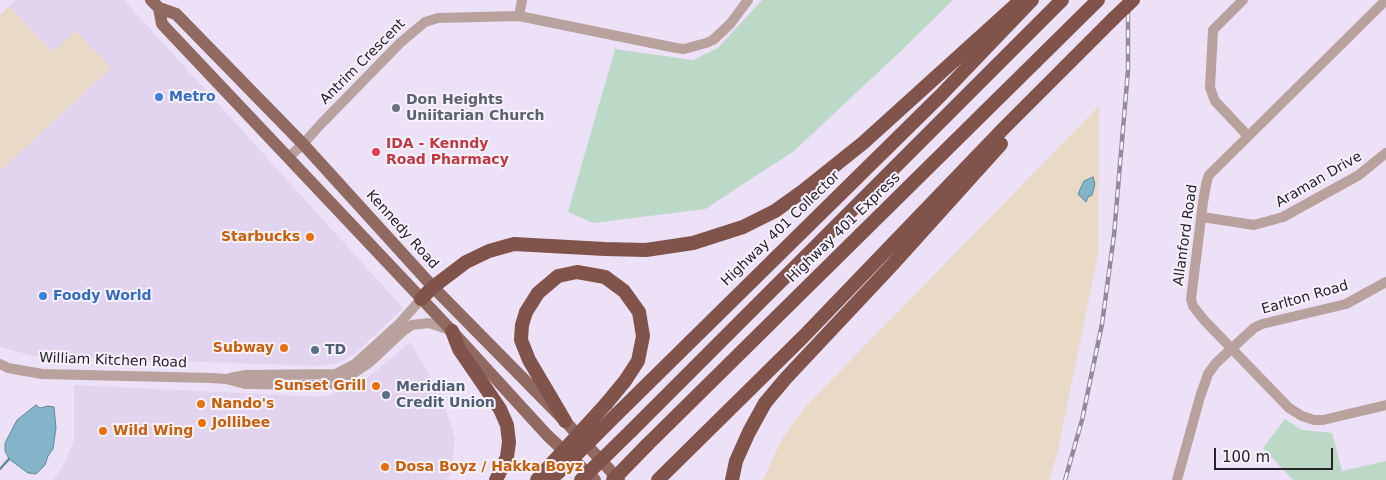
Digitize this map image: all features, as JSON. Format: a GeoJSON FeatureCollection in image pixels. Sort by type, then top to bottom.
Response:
{"type":"FeatureCollection","features":[{"type":"Feature","properties":{"kind":"highway"},"geometry":{"type":"LineString","coordinates":[[421,299],[433,287],[466,262],[489,251],[514,244],[646,250],[693,243],[743,227],[775,211],[856,149],[1022,0]]}},
{"type":"Feature","properties":{"kind":"highway","name":"Highway 401 Collector"},"geometry":{"type":"LineString","coordinates":[[550,480],[558,465],[617,414],[940,96],[1032,0]]}},
{"type":"Feature","properties":{"kind":"highway","name":"Highway 401 Express"},"geometry":{"type":"LineString","coordinates":[[581,480],[1062,0]]}},
{"type":"Feature","properties":{"kind":"highway","name":"Highway 401 Express"},"geometry":{"type":"LineString","coordinates":[[613,480],[1098,0]]}},
{"type":"Feature","properties":{"kind":"highway"},"geometry":{"type":"LineString","coordinates":[[664,476],[803,337],[1047,84],[1133,0]]}},
{"type":"Feature","properties":{"kind":"highway"},"geometry":{"type":"LineString","coordinates":[[732,480],[736,461],[748,432],[765,403],[1031,111],[1047,84]]}},
{"type":"Feature","properties":{"kind":"highway"},"geometry":{"type":"LineString","coordinates":[[536,480],[558,465],[625,381],[638,360],[643,336],[639,312],[624,291],[605,277],[577,272],[558,276],[538,293],[526,312],[522,325],[521,340],[529,360],[565,421]]}},
{"type":"Feature","properties":{"kind":"highway"},"geometry":{"type":"LineString","coordinates":[[452,331],[459,349],[490,392],[507,425],[509,442],[507,457],[496,480]]}},
{"type":"Feature","properties":{"kind":"main road","name":"Kennedy Road"},"geometry":{"type":"LineString","coordinates":[[155,4],[176,14],[303,144],[433,287],[565,421],[619,480]]}},
{"type":"Feature","properties":{"kind":"main road","name":"Kennedy Road"},"geometry":{"type":"LineString","coordinates":[[155,4],[162,24],[452,331],[547,435],[595,480]]}},
{"type":"Feature","properties":{"kind":"street"},"geometry":{"type":"LineString","coordinates":[[519,16],[522,0]]}},
{"type":"Feature","properties":{"kind":"street","name":"Antrim Crescent"},"geometry":{"type":"LineString","coordinates":[[289,157],[400,43],[425,22],[438,18],[519,16],[676,48],[684,48],[706,44],[713,40],[730,24],[748,0]]}},
{"type":"Feature","properties":{"kind":"street"},"geometry":{"type":"LineString","coordinates":[[1243,0],[1213,30],[1210,88],[1214,101],[1248,136]]}},
{"type":"Feature","properties":{"kind":"street","name":"Allanford Road"},"geometry":{"type":"LineString","coordinates":[[1386,0],[1209,175],[1205,187],[1191,299],[1198,313],[1232,349],[1289,408],[1302,416],[1322,420],[1386,405]]}},
{"type":"Feature","properties":{"kind":"street","name":"Araman Drive"},"geometry":{"type":"LineString","coordinates":[[1202,217],[1254,225],[1283,217],[1359,175],[1386,153]]}},
{"type":"Feature","properties":{"kind":"street","name":"Earlton Road"},"geometry":{"type":"LineString","coordinates":[[1177,480],[1200,397],[1211,368],[1254,328],[1262,324],[1346,304],[1386,282]]}},
{"type":"Feature","properties":{"kind":"street","name":"William Kitchen Road"},"geometry":{"type":"LineString","coordinates":[[0,364],[8,368],[42,374],[226,379],[246,375],[336,374],[355,364],[399,324],[421,299]]}},
{"type":"Feature","properties":{"kind":"street","name":"William Kitchen Road"},"geometry":{"type":"LineString","coordinates":[[226,379],[245,384],[328,385],[345,379],[370,362],[403,331],[412,326],[429,323],[452,331]]}},
{"type":"Feature","properties":{"kind":"shaded area"},"geometry":{"type":"Polygon","coordinates":[[[16,0],[124,0],[403,308],[356,353],[341,362],[322,366],[33,356],[0,347],[0,171],[110,68],[53,53],[9,6],[16,0]]]}},
{"type":"Feature","properties":{"kind":"shaded area"},"geometry":{"type":"Polygon","coordinates":[[[9,6],[52,52],[76,31],[111,68],[0,171],[0,15],[9,6]]]}},
{"type":"Feature","properties":{"kind":"shaded area"},"geometry":{"type":"Polygon","coordinates":[[[1099,106],[1098,254],[1058,451],[1049,480],[763,480],[782,439],[805,407],[1099,106]]]}},
{"type":"Feature","properties":{"kind":"shaded area"},"geometry":{"type":"Polygon","coordinates":[[[410,342],[442,396],[455,439],[451,473],[446,480],[53,480],[64,464],[74,440],[74,385],[323,397],[349,389],[371,375],[410,342]]]}},
{"type":"Feature","properties":{"kind":"green space"},"geometry":{"type":"Polygon","coordinates":[[[762,0],[953,0],[794,151],[705,209],[593,223],[568,212],[615,49],[693,60],[718,48],[762,0]]]}},
{"type":"Feature","properties":{"kind":"green space"},"geometry":{"type":"Polygon","coordinates":[[[1285,419],[1302,430],[1332,433],[1342,471],[1386,461],[1386,480],[1293,480],[1263,448],[1285,419]]]}},
{"type":"Feature","properties":{"kind":"water"},"geometry":{"type":"Polygon","coordinates":[[[1093,177],[1095,184],[1092,195],[1088,197],[1086,202],[1078,194],[1084,181],[1093,177]]]}},
{"type":"Feature","properties":{"kind":"water"},"geometry":{"type":"Polygon","coordinates":[[[36,405],[40,408],[54,407],[56,428],[53,449],[45,465],[36,474],[28,473],[9,459],[5,451],[5,443],[17,420],[36,405]]]}},
{"type":"Feature","properties":{"kind":"waterway"},"geometry":{"type":"LineString","coordinates":[[0,469],[9,459]]}},
{"type":"Feature","properties":{"kind":"railway"},"geometry":{"type":"LineString","coordinates":[[1065,480],[1082,420],[1102,324],[1114,235],[1128,70],[1128,0]]}},
{"type":"Feature","properties":{"kind":"place","name":"Metro"},"geometry":{"type":"Point","coordinates":[159,97]}},
{"type":"Feature","properties":{"kind":"place","name":"Don Heights Uniitarian Church"},"geometry":{"type":"Point","coordinates":[396,108]}},
{"type":"Feature","properties":{"kind":"place","name":"IDA - Kenndy Road Pharmacy"},"geometry":{"type":"Point","coordinates":[376,152]}},
{"type":"Feature","properties":{"kind":"place","name":"Starbucks"},"geometry":{"type":"Point","coordinates":[310,237]}},
{"type":"Feature","properties":{"kind":"place","name":"Foody World"},"geometry":{"type":"Point","coordinates":[43,296]}},
{"type":"Feature","properties":{"kind":"place","name":"Subway"},"geometry":{"type":"Point","coordinates":[284,348]}},
{"type":"Feature","properties":{"kind":"place","name":"TD"},"geometry":{"type":"Point","coordinates":[315,350]}},
{"type":"Feature","properties":{"kind":"place","name":"Sunset Grill"},"geometry":{"type":"Point","coordinates":[376,386]}},
{"type":"Feature","properties":{"kind":"place","name":"Meridian Credit Union"},"geometry":{"type":"Point","coordinates":[386,395]}},
{"type":"Feature","properties":{"kind":"place","name":"Nando's"},"geometry":{"type":"Point","coordinates":[201,404]}},
{"type":"Feature","properties":{"kind":"place","name":"Jollibee"},"geometry":{"type":"Point","coordinates":[202,423]}},
{"type":"Feature","properties":{"kind":"place","name":"Wild Wing"},"geometry":{"type":"Point","coordinates":[103,431]}},
{"type":"Feature","properties":{"kind":"place","name":"Dosa Boyz / Hakka Boyz"},"geometry":{"type":"Point","coordinates":[385,467]}}]}
